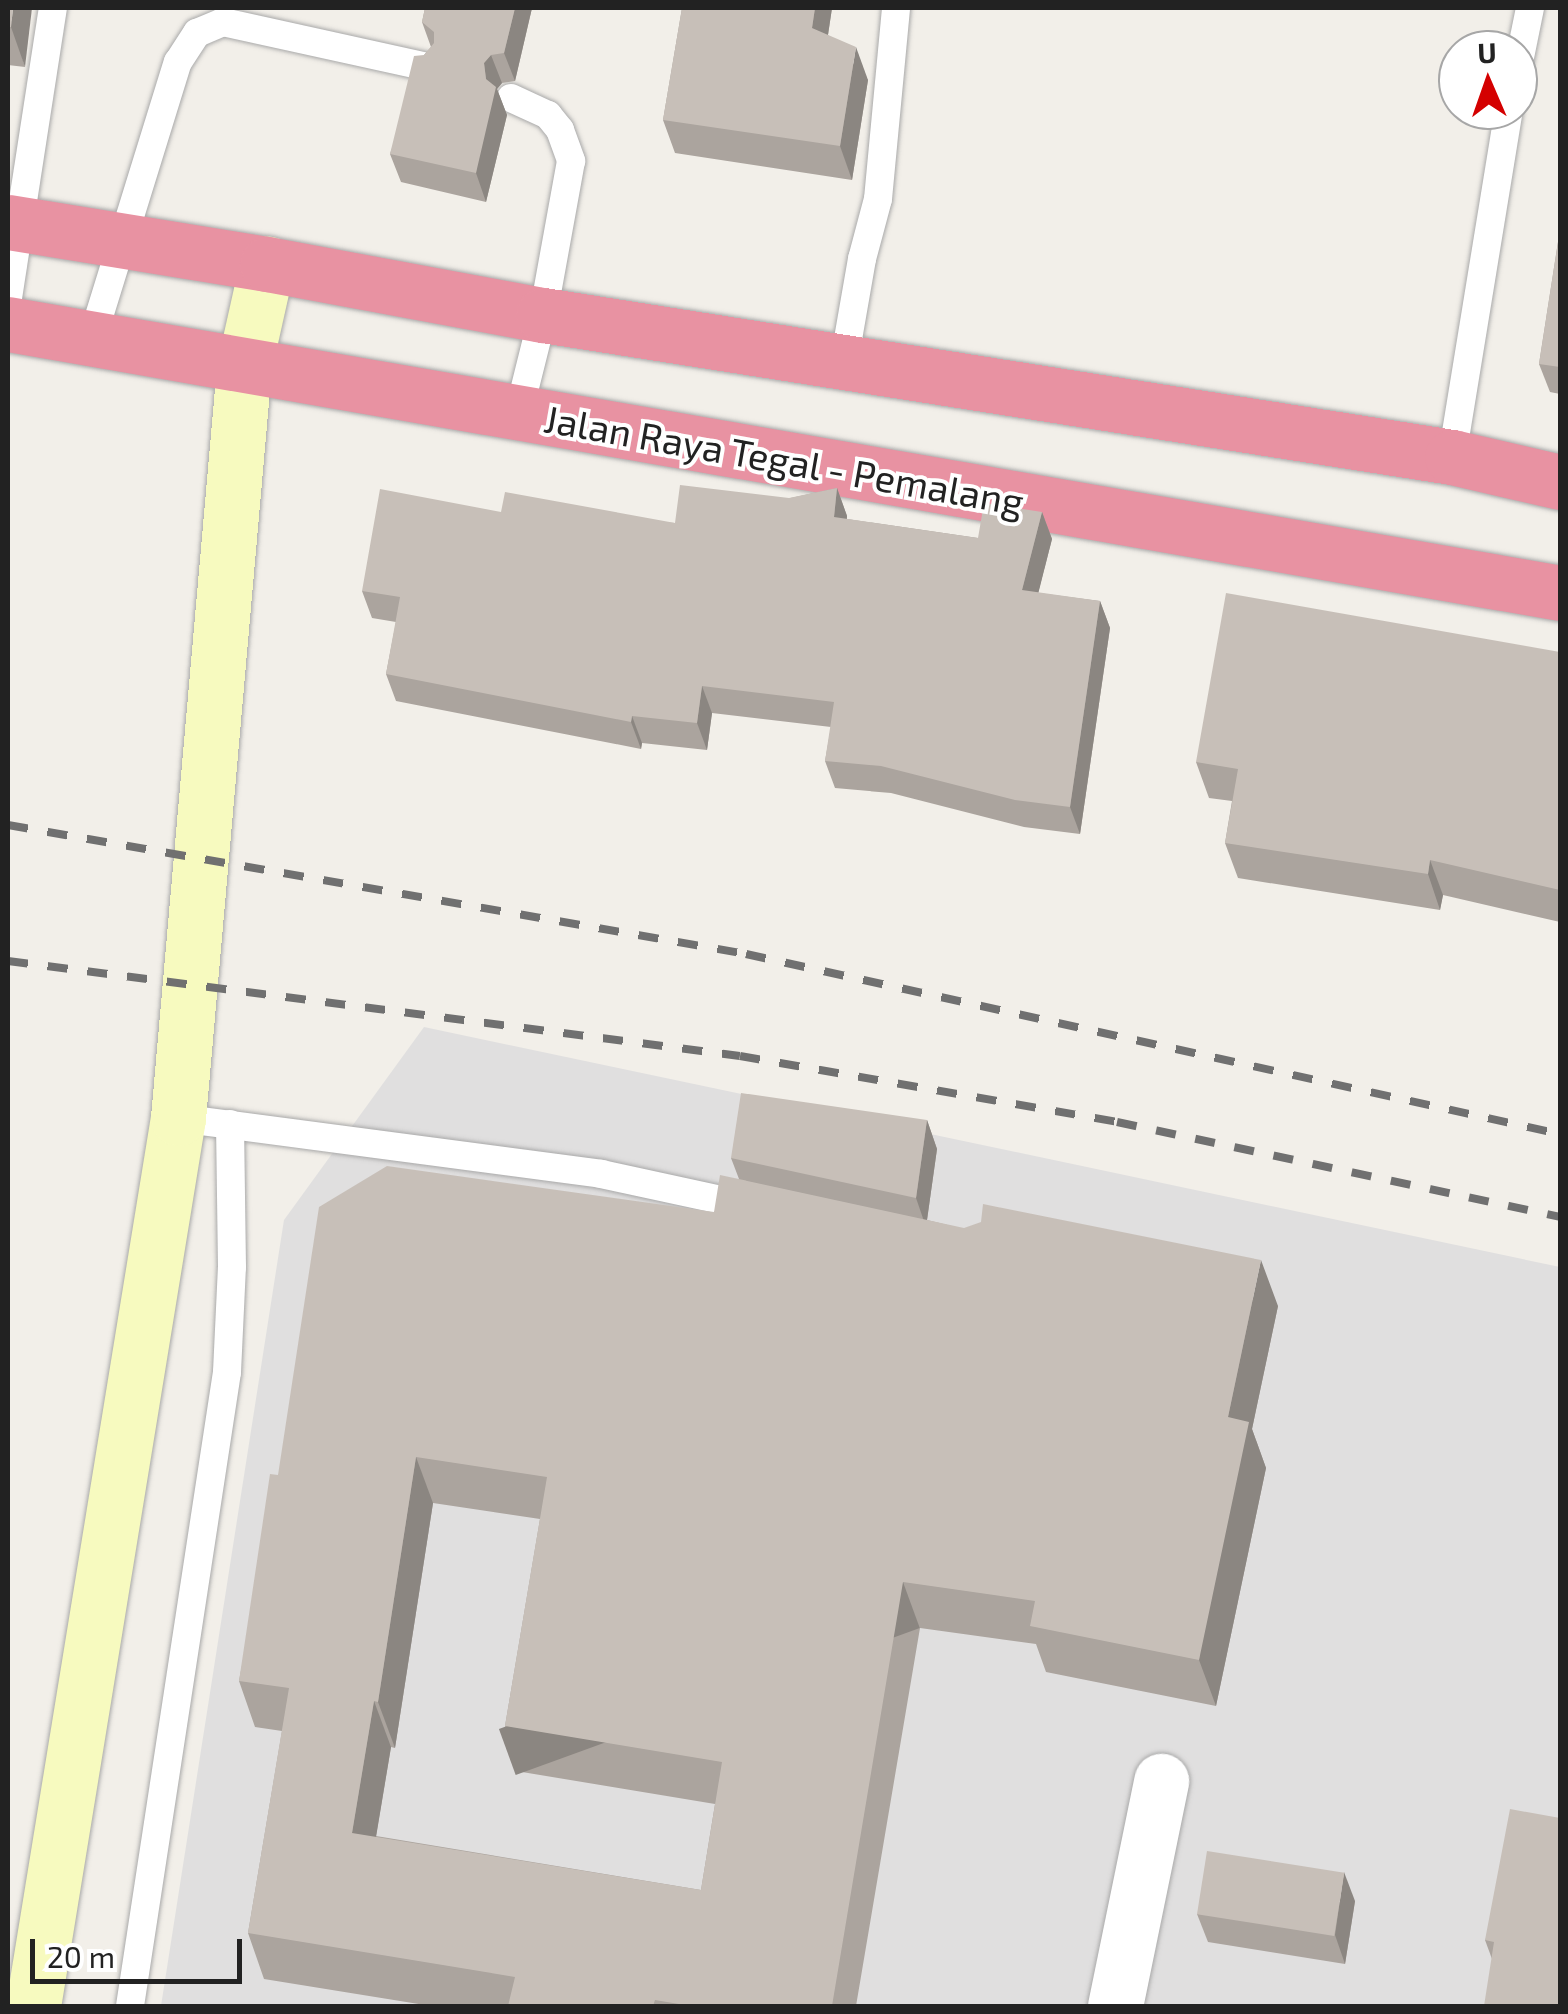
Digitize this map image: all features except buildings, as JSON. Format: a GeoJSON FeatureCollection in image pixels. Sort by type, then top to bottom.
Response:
{"type":"FeatureCollection","features":[{"type":"Feature","properties":{"kind":"highway"},"geometry":{"type":"LineString","coordinates":[[14,224],[267,264],[543,315],[1452,457],[1560,482]]}},
{"type":"Feature","properties":{"kind":"highway","name":"Jalan Raya Tegal - Pemalang"},"geometry":{"type":"LineString","coordinates":[[8,324],[1560,592]]}},
{"type":"Feature","properties":{"kind":"main road"},"geometry":{"type":"LineString","coordinates":[[33,2006],[204,1121],[244,367],[267,264]]}},
{"type":"Feature","properties":{"kind":"street"},"geometry":{"type":"LineString","coordinates":[[1115,2006],[1161,1781]]}},
{"type":"Feature","properties":{"kind":"lane"},"geometry":{"type":"LineString","coordinates":[[8,298],[14,224],[53,8]]}},
{"type":"Feature","properties":{"kind":"lane"},"geometry":{"type":"LineString","coordinates":[[844,362],[862,259],[878,198],[896,8]]}},
{"type":"Feature","properties":{"kind":"lane"},"geometry":{"type":"LineString","coordinates":[[92,339],[178,62],[198,32],[223,22],[428,67]]}},
{"type":"Feature","properties":{"kind":"lane"},"geometry":{"type":"LineString","coordinates":[[511,98],[548,115],[560,130],[571,161],[543,315],[518,415]]}},
{"type":"Feature","properties":{"kind":"lane"},"geometry":{"type":"LineString","coordinates":[[1452,457],[1506,130]]}},
{"type":"Feature","properties":{"kind":"lane"},"geometry":{"type":"LineString","coordinates":[[130,2006],[226,1372],[232,1267],[204,1121],[601,1174],[774,1211]]}},
{"type":"Feature","properties":{"kind":"shaded area"},"geometry":{"type":"Polygon","coordinates":[[[424,1027],[1560,1267],[1560,2006],[161,2006],[284,1220],[424,1027]]]}},
{"type":"Feature","properties":{"kind":"railway"},"geometry":{"type":"LineString","coordinates":[[8,825],[746,954],[1560,1134]]}},
{"type":"Feature","properties":{"kind":"railway"},"geometry":{"type":"LineString","coordinates":[[8,961],[740,1056],[1117,1122],[1560,1217]]}}]}
